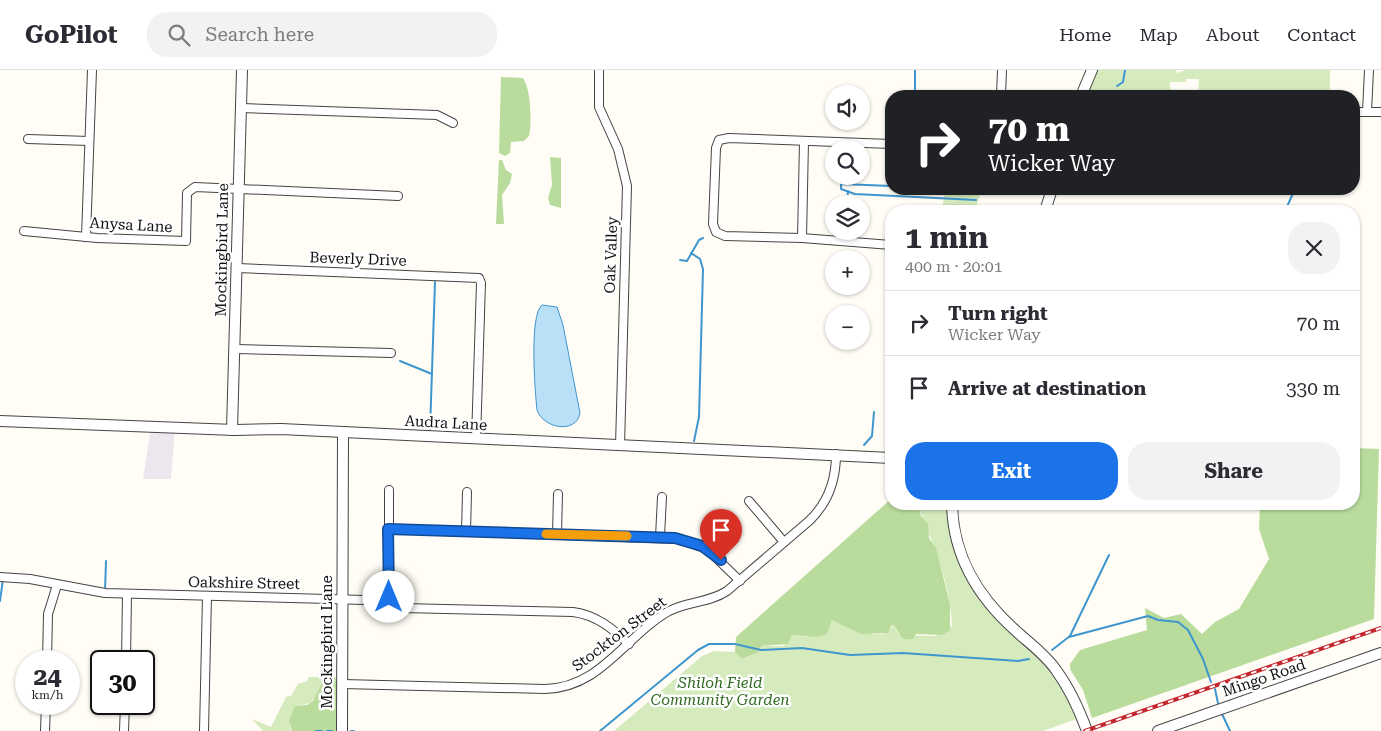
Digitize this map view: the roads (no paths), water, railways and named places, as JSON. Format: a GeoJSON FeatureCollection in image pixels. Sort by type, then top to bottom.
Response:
{"type":"FeatureCollection","features":[{"type":"Feature","properties":{"kind":"street"},"geometry":{"type":"LineString","coordinates":[[86,236],[92,70]]}},
{"type":"Feature","properties":{"kind":"street","name":"Mockingbird Lane"},"geometry":{"type":"LineString","coordinates":[[232,430],[236,349],[242,70]]}},
{"type":"Feature","properties":{"kind":"street","name":"Oak Valley"},"geometry":{"type":"LineString","coordinates":[[598,70],[599,108],[621,156],[627,186],[620,446]]}},
{"type":"Feature","properties":{"kind":"street"},"geometry":{"type":"LineString","coordinates":[[1001,90],[1002,70]]}},
{"type":"Feature","properties":{"kind":"street"},"geometry":{"type":"LineString","coordinates":[[1084,90],[1092,70]]}},
{"type":"Feature","properties":{"kind":"street"},"geometry":{"type":"LineString","coordinates":[[1367,112],[1369,70]]}},
{"type":"Feature","properties":{"kind":"street"},"geometry":{"type":"LineString","coordinates":[[241,108],[437,115],[453,123]]}},
{"type":"Feature","properties":{"kind":"street"},"geometry":{"type":"LineString","coordinates":[[1360,112],[1381,112]]}},
{"type":"Feature","properties":{"kind":"street"},"geometry":{"type":"LineString","coordinates":[[885,144],[729,138],[719,140],[716,148],[713,224],[716,232],[725,236],[802,238],[885,245]]}},
{"type":"Feature","properties":{"kind":"street"},"geometry":{"type":"LineString","coordinates":[[28,139],[89,141]]}},
{"type":"Feature","properties":{"kind":"street"},"geometry":{"type":"LineString","coordinates":[[802,238],[804,141]]}},
{"type":"Feature","properties":{"kind":"street","name":"Anysa Lane"},"geometry":{"type":"LineString","coordinates":[[24,231],[186,241],[187,195],[190,189],[198,186],[398,196]]}},
{"type":"Feature","properties":{"kind":"street","name":"Beverly Drive"},"geometry":{"type":"LineString","coordinates":[[237,268],[479,278],[481,283],[476,439]]}},
{"type":"Feature","properties":{"kind":"street"},"geometry":{"type":"LineString","coordinates":[[236,349],[391,353]]}},
{"type":"Feature","properties":{"kind":"street","name":"Audra Lane"},"geometry":{"type":"LineString","coordinates":[[0,421],[232,430],[281,429],[885,458]]}},
{"type":"Feature","properties":{"kind":"street","name":"Mockingbird Lane"},"geometry":{"type":"LineString","coordinates":[[342,731],[344,433]]}},
{"type":"Feature","properties":{"kind":"street","name":"Stockton Street"},"geometry":{"type":"LineString","coordinates":[[343,684],[559,688],[576,684],[593,675],[667,612],[717,597],[740,581],[814,516],[826,500],[834,477],[836,454]]}},
{"type":"Feature","properties":{"kind":"street"},"geometry":{"type":"LineString","coordinates":[[389,490],[389,605]]}},
{"type":"Feature","properties":{"kind":"street"},"geometry":{"type":"LineString","coordinates":[[466,532],[467,492]]}},
{"type":"Feature","properties":{"kind":"street"},"geometry":{"type":"LineString","coordinates":[[557,534],[558,494]]}},
{"type":"Feature","properties":{"kind":"street"},"geometry":{"type":"LineString","coordinates":[[660,537],[662,497]]}},
{"type":"Feature","properties":{"kind":"street"},"geometry":{"type":"LineString","coordinates":[[748,501],[784,542]]}},
{"type":"Feature","properties":{"kind":"street"},"geometry":{"type":"LineString","coordinates":[[952,510],[958,546],[971,579],[992,608],[1056,669],[1072,694],[1087,731]]}},
{"type":"Feature","properties":{"kind":"street"},"geometry":{"type":"LineString","coordinates":[[388,529],[680,539],[702,546],[721,560],[740,581]]}},
{"type":"Feature","properties":{"kind":"street","name":"Oakshire Street"},"geometry":{"type":"LineString","coordinates":[[0,578],[30,579],[89,592],[369,600],[408,608],[576,612],[608,625],[629,644]]}},
{"type":"Feature","properties":{"kind":"street"},"geometry":{"type":"LineString","coordinates":[[47,650],[48,614],[57,585]]}},
{"type":"Feature","properties":{"kind":"street"},"geometry":{"type":"LineString","coordinates":[[126,650],[127,594]]}},
{"type":"Feature","properties":{"kind":"street"},"geometry":{"type":"LineString","coordinates":[[204,731],[207,596]]}},
{"type":"Feature","properties":{"kind":"street","name":"Mingo Road"},"geometry":{"type":"LineString","coordinates":[[1158,731],[1381,653]]}},
{"type":"Feature","properties":{"kind":"street"},"geometry":{"type":"LineString","coordinates":[[45,731],[46,715]]}},
{"type":"Feature","properties":{"kind":"street"},"geometry":{"type":"LineString","coordinates":[[124,731],[125,715]]}},
{"type":"Feature","properties":{"kind":"water"},"geometry":{"type":"Polygon","coordinates":[[[542,305],[557,307],[563,325],[580,413],[577,420],[566,426],[552,425],[540,416],[537,410],[534,338],[535,323],[542,305]]]}},
{"type":"Feature","properties":{"kind":"waterway"},"geometry":{"type":"LineString","coordinates":[[915,70],[915,90]]}},
{"type":"Feature","properties":{"kind":"waterway"},"geometry":{"type":"LineString","coordinates":[[1117,86],[1123,82],[1125,70]]}},
{"type":"Feature","properties":{"kind":"waterway"},"geometry":{"type":"LineString","coordinates":[[885,186],[841,184],[841,189],[855,194],[976,200]]}},
{"type":"Feature","properties":{"kind":"waterway"},"geometry":{"type":"LineString","coordinates":[[848,191],[848,195]]}},
{"type":"Feature","properties":{"kind":"waterway"},"geometry":{"type":"LineString","coordinates":[[1288,205],[1292,195]]}},
{"type":"Feature","properties":{"kind":"waterway"},"geometry":{"type":"LineString","coordinates":[[680,260],[687,261],[699,240],[703,238]]}},
{"type":"Feature","properties":{"kind":"waterway"},"geometry":{"type":"LineString","coordinates":[[691,253],[700,259],[703,269],[699,417],[694,441]]}},
{"type":"Feature","properties":{"kind":"waterway"},"geometry":{"type":"LineString","coordinates":[[430,430],[435,282]]}},
{"type":"Feature","properties":{"kind":"waterway"},"geometry":{"type":"LineString","coordinates":[[400,361],[432,374]]}},
{"type":"Feature","properties":{"kind":"waterway"},"geometry":{"type":"LineString","coordinates":[[864,445],[872,436],[874,412]]}},
{"type":"Feature","properties":{"kind":"waterway"},"geometry":{"type":"LineString","coordinates":[[1052,650],[1070,636],[1109,555]]}},
{"type":"Feature","properties":{"kind":"waterway"},"geometry":{"type":"LineString","coordinates":[[105,591],[106,561]]}},
{"type":"Feature","properties":{"kind":"waterway"},"geometry":{"type":"LineString","coordinates":[[0,601],[3,579]]}},
{"type":"Feature","properties":{"kind":"waterway"},"geometry":{"type":"LineString","coordinates":[[1069,637],[1148,616],[1158,620],[1178,622],[1188,630],[1203,659],[1211,682]]}},
{"type":"Feature","properties":{"kind":"waterway"},"geometry":{"type":"LineString","coordinates":[[600,731],[698,650],[709,644],[735,644],[761,650],[802,648],[850,655],[903,653],[1018,661],[1029,659]]}},
{"type":"Feature","properties":{"kind":"waterway"},"geometry":{"type":"LineString","coordinates":[[1215,689],[1218,703]]}},
{"type":"Feature","properties":{"kind":"waterway"},"geometry":{"type":"LineString","coordinates":[[1222,714],[1230,731]]}},
{"type":"Feature","properties":{"kind":"waterway"},"geometry":{"type":"LineString","coordinates":[[316,731],[322,731]]}},
{"type":"Feature","properties":{"kind":"waterway"},"geometry":{"type":"LineString","coordinates":[[327,731],[332,731]]}},
{"type":"Feature","properties":{"kind":"railway"},"geometry":{"type":"LineString","coordinates":[[1085,731],[1381,628]]}},
{"type":"Feature","properties":{"kind":"park label","name":"Shiloh Field Community Garden"},"geometry":{"type":"Point","coordinates":[720,692]}}]}
